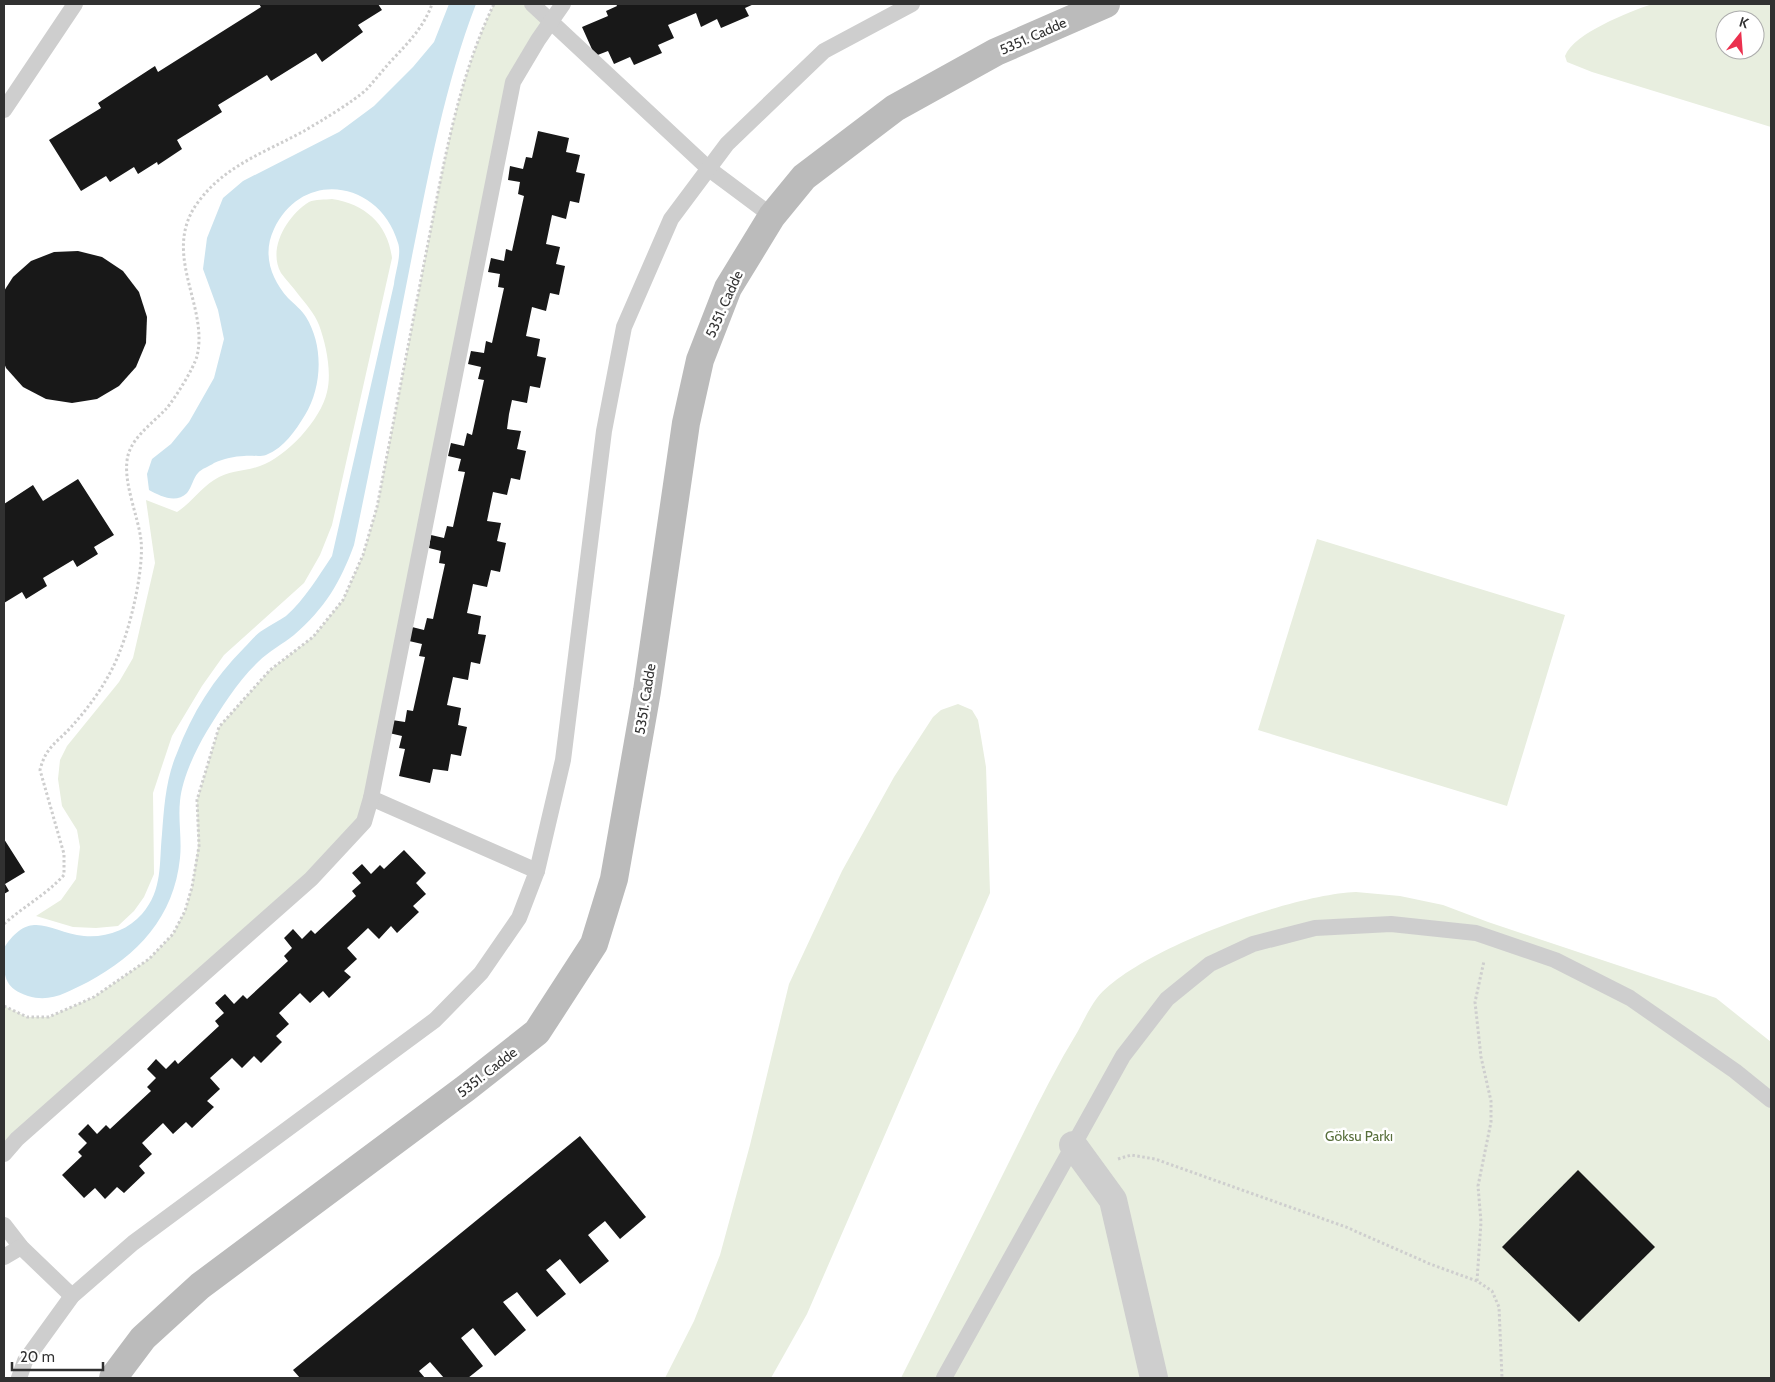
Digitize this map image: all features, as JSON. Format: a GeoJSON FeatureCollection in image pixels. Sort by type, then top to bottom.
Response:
{"type":"FeatureCollection","features":[{"type":"Feature","properties":{"kind":"street","name":"5351. Cadde"},"geometry":{"type":"LineString","coordinates":[[113,1378],[143,1338],[200,1286],[466,1088],[537,1032],[594,944],[614,880],[647,691],[686,423],[700,360],[728,288],[772,216],[804,177],[895,108],[996,52],[1106,4]]}},
{"type":"Feature","properties":{"kind":"street"},"geometry":{"type":"LineString","coordinates":[[1073,1144],[1113,1200],[1154,1378]]}},
{"type":"Feature","properties":{"kind":"lane"},"geometry":{"type":"LineString","coordinates":[[4,110],[75,4]]}},
{"type":"Feature","properties":{"kind":"lane"},"geometry":{"type":"LineString","coordinates":[[532,4],[708,169],[772,216]]}},
{"type":"Feature","properties":{"kind":"lane"},"geometry":{"type":"LineString","coordinates":[[4,1154],[17,1139],[311,879],[364,822],[371,798],[513,82],[563,4]]}},
{"type":"Feature","properties":{"kind":"lane"},"geometry":{"type":"LineString","coordinates":[[19,1378],[25,1362],[72,1296],[133,1243],[435,1020],[481,973],[519,918],[537,871],[563,760],[604,431],[624,327],[671,219],[727,144],[824,51],[912,4]]}},
{"type":"Feature","properties":{"kind":"lane"},"geometry":{"type":"LineString","coordinates":[[371,798],[537,871]]}},
{"type":"Feature","properties":{"kind":"lane"},"geometry":{"type":"LineString","coordinates":[[944,1378],[1122,1056],[1167,999],[1210,964],[1253,944],[1315,928],[1392,924],[1476,933],[1555,960],[1630,998],[1734,1071],[1771,1100]]}},
{"type":"Feature","properties":{"kind":"lane"},"geometry":{"type":"LineString","coordinates":[[4,1225],[21,1246],[72,1296]]}},
{"type":"Feature","properties":{"kind":"lane"},"geometry":{"type":"LineString","coordinates":[[4,1257],[21,1246]]}},
{"type":"Feature","properties":{"kind":"path"},"geometry":{"type":"LineString","coordinates":[[4,924],[22,908],[49,891],[64,875],[64,854],[40,770],[43,758],[51,744],[71,727],[103,685],[120,651],[132,610],[138,576],[141,541],[132,502],[127,461],[134,442],[167,408],[197,358],[199,330],[184,270],[185,234],[195,207],[230,169],[306,130],[365,91],[416,35],[432,4]]}},
{"type":"Feature","properties":{"kind":"path"},"geometry":{"type":"LineString","coordinates":[[4,1006],[27,1017],[49,1017],[94,997],[149,959],[173,934],[185,911],[192,887],[198,846],[197,800],[219,727],[270,670],[313,637],[343,600],[363,555],[377,507],[444,163],[469,68],[483,26],[494,4]]}},
{"type":"Feature","properties":{"kind":"path"},"geometry":{"type":"LineString","coordinates":[[1477,1281],[1481,1222],[1478,1186],[1491,1122],[1491,1101],[1481,1056],[1475,1002],[1480,972],[1490,938]]}},
{"type":"Feature","properties":{"kind":"path"},"geometry":{"type":"LineString","coordinates":[[1096,1176],[1122,1157],[1131,1155],[1154,1159],[1346,1227],[1430,1264],[1477,1281],[1492,1291],[1499,1307],[1502,1378]]}},
{"type":"Feature","properties":{"kind":"green space"},"geometry":{"type":"Polygon","coordinates":[[[494,4],[532,4],[551,21],[513,82],[364,822],[4,1154],[4,1006],[27,1017],[49,1017],[94,997],[149,959],[173,934],[185,911],[192,887],[198,846],[197,800],[219,727],[270,670],[313,637],[343,600],[363,555],[377,507],[453,121],[481,32],[494,4]]]}},
{"type":"Feature","properties":{"kind":"green space"},"geometry":{"type":"Polygon","coordinates":[[[1652,4],[1771,4],[1771,127],[1592,72],[1567,62],[1565,56],[1570,47],[1579,39],[1603,24],[1652,4]]]}},
{"type":"Feature","properties":{"kind":"green space"},"geometry":{"type":"Polygon","coordinates":[[[332,199],[355,206],[373,218],[386,235],[392,258],[332,525],[320,555],[304,583],[224,655],[202,686],[172,736],[153,793],[154,874],[144,897],[134,911],[118,926],[96,928],[73,927],[36,916],[61,900],[76,879],[80,847],[77,830],[62,806],[58,779],[60,760],[67,746],[119,682],[133,658],[155,563],[146,500],[177,512],[209,484],[220,477],[260,466],[281,455],[310,425],[323,403],[327,392],[329,376],[328,358],[322,333],[312,313],[281,273],[277,263],[277,253],[282,233],[301,208],[311,201],[332,199]]]}},
{"type":"Feature","properties":{"kind":"green space"},"geometry":{"type":"Polygon","coordinates":[[[1317,539],[1565,615],[1507,806],[1258,730],[1317,539]]]}},
{"type":"Feature","properties":{"kind":"green space"},"geometry":{"type":"Polygon","coordinates":[[[958,704],[972,710],[978,720],[981,737],[986,767],[990,893],[807,1314],[771,1378],[665,1378],[694,1321],[720,1255],[750,1145],[789,984],[842,871],[894,777],[933,717],[941,710],[958,704]]]}},
{"type":"Feature","properties":{"kind":"green space","name":"Göksu Parkı"},"geometry":{"type":"Polygon","coordinates":[[[1356,892],[1400,896],[1443,905],[1488,922],[1716,998],[1771,1042],[1771,1378],[901,1378],[1056,1069],[1097,998],[1117,979],[1146,961],[1180,943],[1218,927],[1257,913],[1295,903],[1329,895],[1356,892]]]}},
{"type":"Feature","properties":{"kind":"water"},"geometry":{"type":"Polygon","coordinates":[[[449,4],[476,4],[455,65],[439,128],[354,545],[349,559],[323,605],[294,635],[267,654],[250,670],[230,695],[202,739],[190,765],[181,792],[180,858],[176,879],[170,898],[150,932],[123,960],[88,982],[52,997],[36,998],[28,996],[13,988],[6,978],[4,971],[4,948],[23,928],[32,925],[84,936],[100,936],[123,929],[136,920],[149,905],[159,876],[168,782],[183,738],[197,710],[233,659],[258,634],[286,616],[293,609],[311,588],[332,556],[394,284],[399,252],[398,243],[389,222],[375,206],[359,195],[340,190],[321,190],[303,197],[287,210],[270,238],[269,257],[273,274],[282,291],[306,317],[312,328],[318,353],[318,379],[315,392],[311,404],[297,427],[289,438],[273,452],[261,456],[229,458],[203,469],[196,475],[189,491],[183,496],[168,498],[149,490],[147,474],[152,459],[171,444],[189,422],[214,378],[224,339],[218,310],[203,269],[207,238],[223,198],[243,181],[339,132],[374,106],[413,67],[434,42],[449,4]]]}},
{"type":"Feature","properties":{"kind":"building"},"geometry":{"type":"Polygon","coordinates":[[[259,4],[378,4],[382,10],[358,25],[363,32],[322,62],[316,53],[271,81],[267,75],[218,105],[222,112],[177,140],[182,149],[158,165],[157,162],[138,174],[134,167],[110,182],[106,176],[81,191],[49,140],[101,108],[98,103],[155,66],[158,72],[261,7],[259,4]]]}},
{"type":"Feature","properties":{"kind":"building"},"geometry":{"type":"Polygon","coordinates":[[[616,4],[754,4],[745,8],[749,16],[721,28],[717,19],[701,27],[696,13],[668,25],[674,38],[658,45],[662,53],[634,65],[630,57],[614,64],[608,51],[595,56],[582,27],[608,16],[606,11],[617,6],[616,4]]]}},
{"type":"Feature","properties":{"kind":"building"},"geometry":{"type":"Polygon","coordinates":[[[538,131],[569,138],[566,152],[580,155],[576,172],[585,174],[579,203],[570,201],[566,219],[552,215],[546,244],[560,247],[556,264],[565,266],[559,295],[550,293],[546,311],[532,307],[526,336],[540,339],[537,356],[546,358],[540,388],[530,386],[527,403],[512,400],[509,414],[507,429],[521,431],[517,449],[526,451],[520,480],[511,478],[507,495],[493,492],[487,521],[501,523],[497,541],[506,543],[500,572],[491,570],[487,587],[473,584],[467,613],[481,616],[478,634],[486,635],[480,664],[471,662],[468,680],[453,677],[447,705],[461,708],[458,725],[467,727],[461,756],[451,754],[448,771],[433,769],[430,783],[399,776],[405,749],[399,748],[402,736],[389,733],[392,720],[405,722],[407,710],[413,711],[425,657],[419,656],[422,644],[409,641],[412,627],[424,630],[427,618],[433,619],[445,564],[439,563],[441,551],[429,548],[431,535],[444,538],[447,526],[453,527],[465,472],[458,471],[461,459],[448,456],[451,443],[464,446],[467,433],[472,435],[484,380],[478,379],[481,367],[468,364],[471,351],[484,353],[486,341],[492,343],[504,288],[498,287],[500,274],[488,272],[491,258],[504,261],[506,249],[512,251],[524,196],[518,194],[520,182],[508,180],[510,166],[523,169],[526,157],[532,158],[538,131]]]}},
{"type":"Feature","properties":{"kind":"building"},"geometry":{"type":"Polygon","coordinates":[[[78,251],[102,257],[123,271],[139,292],[147,317],[146,343],[136,367],[119,386],[97,399],[72,403],[46,399],[23,387],[6,368],[4,363],[4,291],[13,277],[31,261],[54,252],[78,251]]]}},
{"type":"Feature","properties":{"kind":"building"},"geometry":{"type":"Polygon","coordinates":[[[78,479],[114,535],[94,547],[98,554],[77,567],[73,560],[43,578],[47,586],[26,599],[22,592],[4,603],[4,504],[33,485],[43,501],[78,479]]]}},
{"type":"Feature","properties":{"kind":"building"},"geometry":{"type":"Polygon","coordinates":[[[4,839],[25,872],[5,884],[9,891],[4,894],[4,839]]]}},
{"type":"Feature","properties":{"kind":"building"},"geometry":{"type":"Polygon","coordinates":[[[404,850],[426,873],[416,883],[426,894],[413,906],[419,912],[397,933],[391,926],[379,939],[368,928],[347,948],[357,959],[344,971],[351,977],[329,998],[323,991],[310,1003],[300,993],[279,1013],[289,1024],[276,1036],[282,1042],[261,1063],[254,1056],[242,1068],[232,1058],[210,1078],[220,1089],[207,1101],[214,1107],[192,1128],[186,1122],[173,1134],[163,1123],[142,1143],[152,1154],[139,1166],[145,1173],[124,1193],[117,1187],[105,1199],[95,1188],[84,1198],[62,1175],[82,1156],[78,1152],[87,1143],[78,1134],[88,1124],[97,1134],[106,1125],[110,1129],[151,1091],[147,1087],[156,1078],[147,1069],[156,1059],[166,1069],[175,1060],[178,1064],[219,1026],[215,1021],[224,1013],[215,1003],[225,994],[234,1004],[243,995],[247,999],[288,961],[284,956],[292,948],[284,938],[293,929],[302,939],[311,930],[315,934],[356,896],[352,891],[361,883],[352,873],[362,864],[371,874],[380,865],[384,869],[404,850]]]}},
{"type":"Feature","properties":{"kind":"building"},"geometry":{"type":"Polygon","coordinates":[[[580,1136],[646,1217],[620,1239],[605,1221],[588,1235],[609,1261],[580,1284],[560,1259],[546,1270],[566,1294],[537,1317],[517,1292],[503,1302],[526,1330],[495,1356],[473,1328],[461,1338],[483,1366],[468,1378],[444,1378],[430,1362],[419,1371],[425,1378],[300,1378],[293,1370],[580,1136]]]}},
{"type":"Feature","properties":{"kind":"building"},"geometry":{"type":"Polygon","coordinates":[[[1578,1170],[1655,1247],[1579,1322],[1502,1247],[1578,1170]]]}}]}
